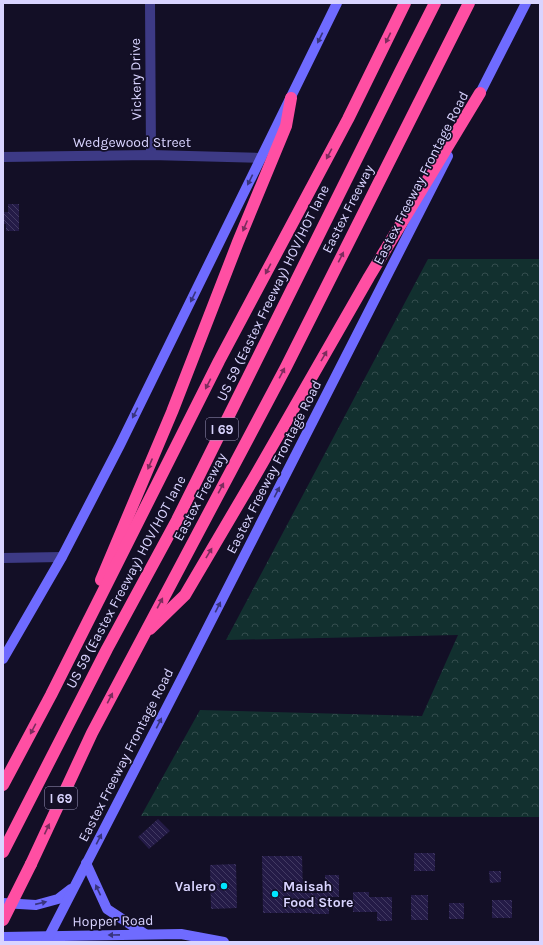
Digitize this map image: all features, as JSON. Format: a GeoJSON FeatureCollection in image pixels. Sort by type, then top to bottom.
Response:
{"type":"FeatureCollection","features":[{"type":"Feature","properties":{"kind":"highway","name":"I 69"},"geometry":{"type":"LineString","coordinates":[[3,785],[51,695],[219,361],[348,119],[405,3]]}},
{"type":"Feature","properties":{"kind":"highway","name":"US 59 (Eastex Freeway) HOV/HOT lane"},"geometry":{"type":"LineString","coordinates":[[3,852],[108,649],[177,520],[435,3]]}},
{"type":"Feature","properties":{"kind":"highway","name":"Eastex Freeway"},"geometry":{"type":"LineString","coordinates":[[3,920],[31,864],[92,733],[286,367],[469,3]]}},
{"type":"Feature","properties":{"kind":"highway"},"geometry":{"type":"LineString","coordinates":[[142,637],[185,595],[369,277],[480,93]]}},
{"type":"Feature","properties":{"kind":"highway"},"geometry":{"type":"LineString","coordinates":[[51,695],[172,412],[238,242],[286,126],[291,98]]}},
{"type":"Feature","properties":{"kind":"main road"},"geometry":{"type":"LineString","coordinates":[[3,660],[62,557],[120,445],[337,3]]}},
{"type":"Feature","properties":{"kind":"main road","name":"Eastex Freeway Frontage Road"},"geometry":{"type":"LineString","coordinates":[[47,939],[526,3]]}},
{"type":"Feature","properties":{"kind":"main road"},"geometry":{"type":"LineString","coordinates":[[86,863],[107,909],[145,934]]}},
{"type":"Feature","properties":{"kind":"main road"},"geometry":{"type":"LineString","coordinates":[[3,903],[36,905],[58,899],[74,886]]}},
{"type":"Feature","properties":{"kind":"main road","name":"Hopper Road"},"geometry":{"type":"LineString","coordinates":[[3,937],[47,939],[145,934],[181,934],[224,942]]}},
{"type":"Feature","properties":{"kind":"street","name":"Vickery Drive"},"geometry":{"type":"LineString","coordinates":[[150,3],[151,155]]}},
{"type":"Feature","properties":{"kind":"street","name":"Wedgewood Street"},"geometry":{"type":"LineString","coordinates":[[3,157],[151,155],[261,158]]}},
{"type":"Feature","properties":{"kind":"street"},"geometry":{"type":"LineString","coordinates":[[3,558],[62,557]]}},
{"type":"Feature","properties":{"kind":"green space"},"geometry":{"type":"Polygon","coordinates":[[[428,259],[540,259],[540,817],[141,816],[200,710],[422,716],[458,635],[226,640],[428,259]]]}},
{"type":"Feature","properties":{"kind":"building"},"geometry":{"type":"Polygon","coordinates":[[[8,204],[19,204],[19,231],[6,231],[6,224],[3,224],[3,212],[8,212],[8,204]]]}},
{"type":"Feature","properties":{"kind":"building"},"geometry":{"type":"Polygon","coordinates":[[[158,819],[170,831],[149,849],[138,837],[158,819]]]}},
{"type":"Feature","properties":{"kind":"building"},"geometry":{"type":"Polygon","coordinates":[[[414,853],[435,853],[435,871],[414,871],[414,853]]]}},
{"type":"Feature","properties":{"kind":"building"},"geometry":{"type":"Polygon","coordinates":[[[262,856],[302,856],[303,893],[325,893],[325,875],[339,875],[339,897],[329,897],[329,914],[263,913],[262,856]]]}},
{"type":"Feature","properties":{"kind":"building","name":"Valero"},"geometry":{"type":"Polygon","coordinates":[[[236,864],[237,908],[211,909],[210,865],[236,864]]]}},
{"type":"Feature","properties":{"kind":"building"},"geometry":{"type":"Polygon","coordinates":[[[489,871],[501,871],[501,882],[490,883],[489,871]]]}},
{"type":"Feature","properties":{"kind":"building"},"geometry":{"type":"Polygon","coordinates":[[[353,892],[369,892],[369,897],[392,897],[392,921],[377,921],[377,912],[353,912],[353,892]]]}},
{"type":"Feature","properties":{"kind":"building"},"geometry":{"type":"Polygon","coordinates":[[[411,895],[428,895],[428,920],[411,920],[411,895]]]}},
{"type":"Feature","properties":{"kind":"building"},"geometry":{"type":"Polygon","coordinates":[[[492,900],[512,900],[512,918],[492,918],[492,900]]]}},
{"type":"Feature","properties":{"kind":"building"},"geometry":{"type":"Polygon","coordinates":[[[449,903],[464,903],[464,919],[449,919],[449,903]]]}},
{"type":"Feature","properties":{"kind":"place","name":"Valero"},"geometry":{"type":"Point","coordinates":[224,886]}},
{"type":"Feature","properties":{"kind":"place","name":"Maisah Food Store"},"geometry":{"type":"Point","coordinates":[275,894]}}]}
